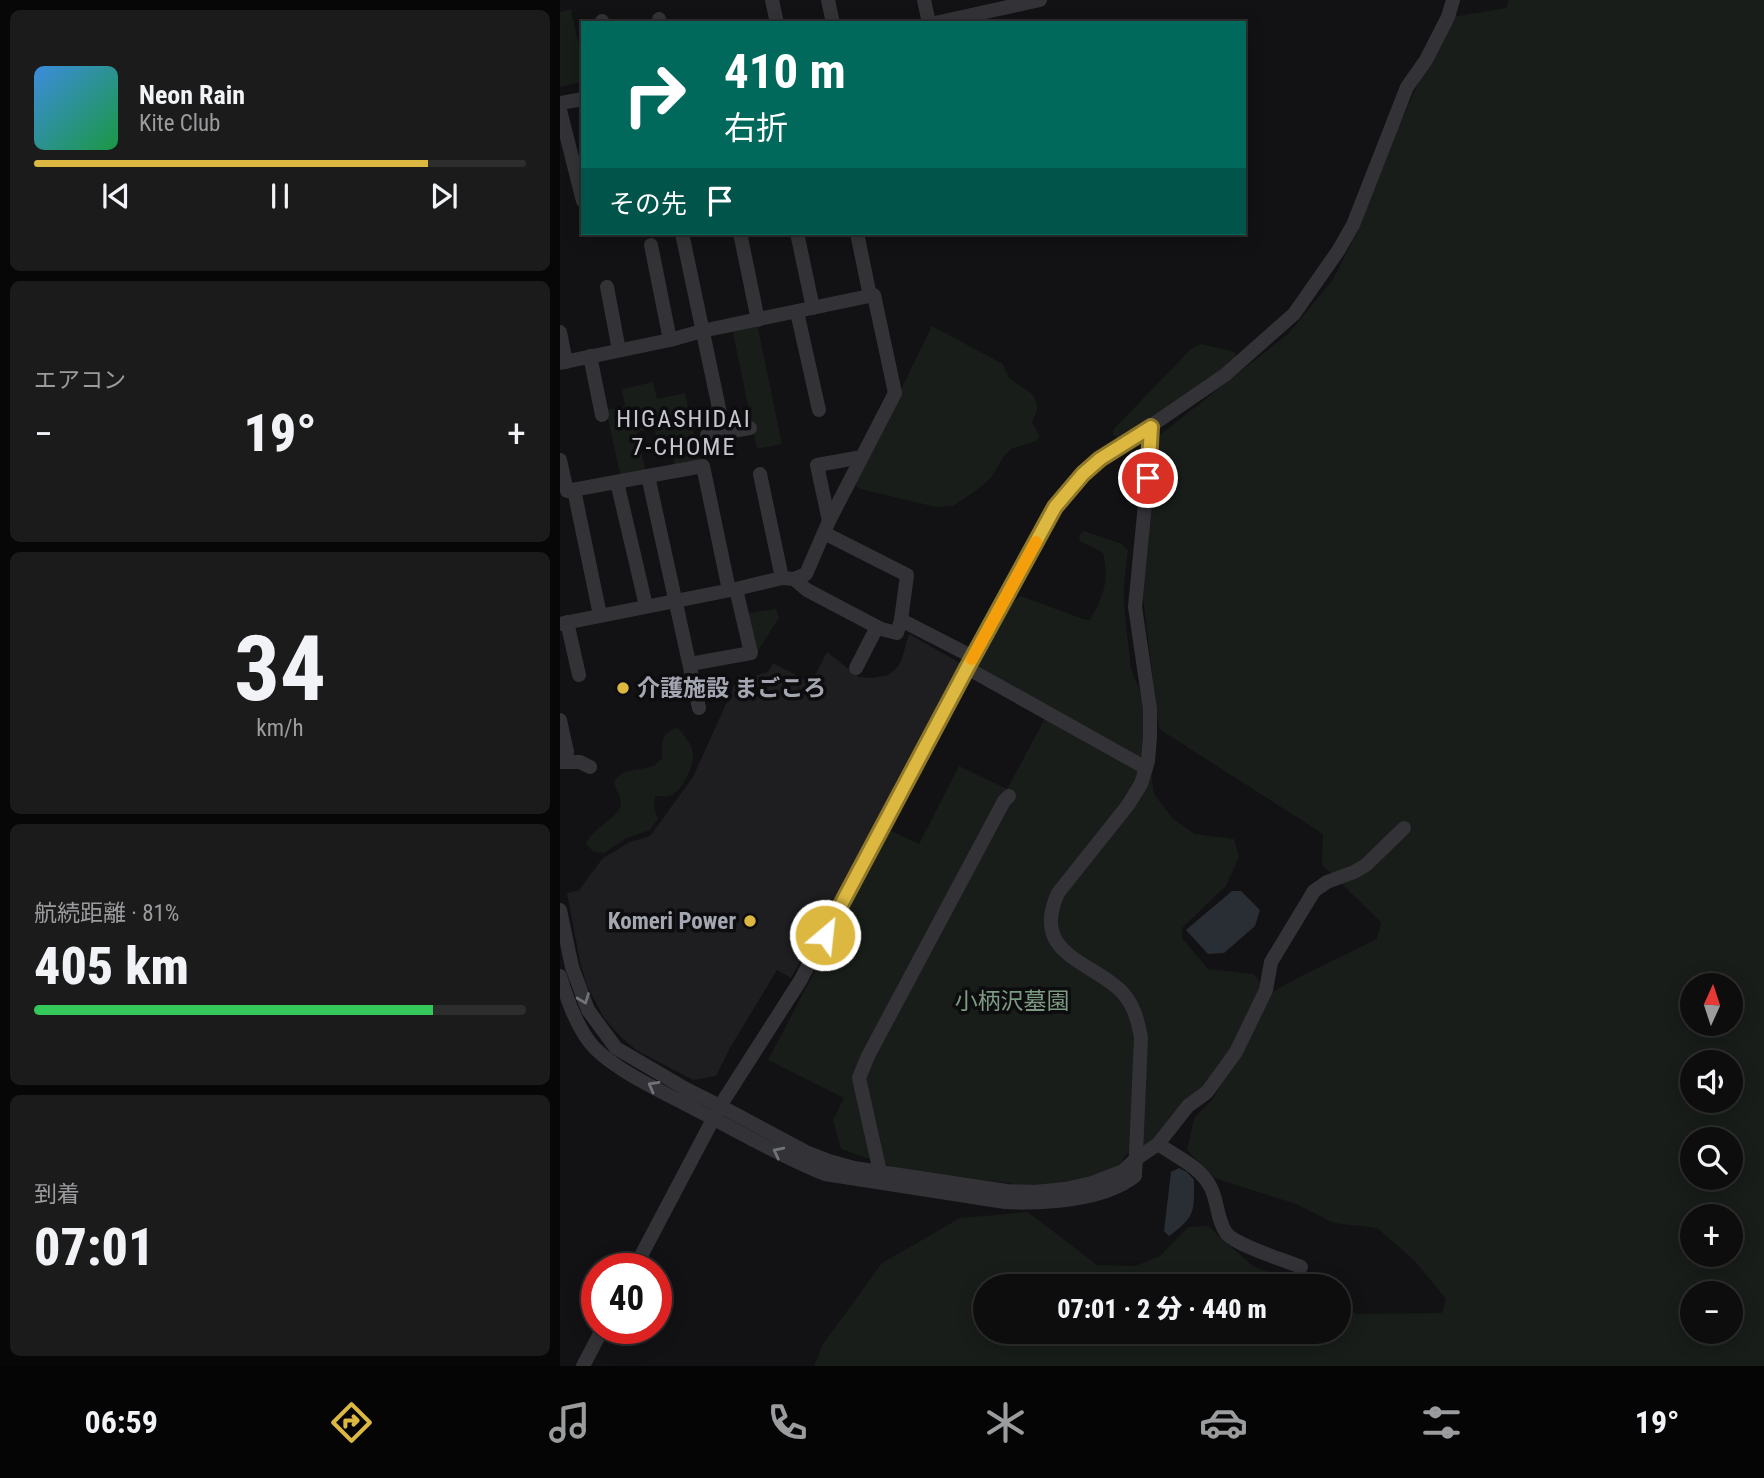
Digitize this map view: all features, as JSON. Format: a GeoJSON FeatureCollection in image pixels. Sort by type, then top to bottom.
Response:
{"type":"FeatureCollection","features":[{"type":"Feature","properties":{"kind":"street"},"geometry":{"type":"LineString","coordinates":[[772,0],[777,21]]}},
{"type":"Feature","properties":{"kind":"street"},"geometry":{"type":"LineString","coordinates":[[828,0],[833,21]]}},
{"type":"Feature","properties":{"kind":"street"},"geometry":{"type":"LineString","coordinates":[[924,0],[929,21]]}},
{"type":"Feature","properties":{"kind":"street"},"geometry":{"type":"LineString","coordinates":[[941,21],[992,5],[1040,0]]}},
{"type":"Feature","properties":{"kind":"street"},"geometry":{"type":"LineString","coordinates":[[642,1253],[716,1112],[800,981],[1055,507],[1083,474],[1100,459],[1225,375],[1294,314],[1353,225],[1407,87],[1426,60],[1448,17],[1453,0]]}},
{"type":"Feature","properties":{"kind":"street"},"geometry":{"type":"LineString","coordinates":[[560,103],[581,99]]}},
{"type":"Feature","properties":{"kind":"street"},"geometry":{"type":"LineString","coordinates":[[560,110],[581,193]]}},
{"type":"Feature","properties":{"kind":"street"},"geometry":{"type":"LineString","coordinates":[[681,235],[724,432]]}},
{"type":"Feature","properties":{"kind":"street"},"geometry":{"type":"LineString","coordinates":[[740,235],[758,320]]}},
{"type":"Feature","properties":{"kind":"street"},"geometry":{"type":"LineString","coordinates":[[797,235],[813,309]]}},
{"type":"Feature","properties":{"kind":"street"},"geometry":{"type":"LineString","coordinates":[[857,235],[870,296]]}},
{"type":"Feature","properties":{"kind":"street"},"geometry":{"type":"LineString","coordinates":[[650,245],[670,340]]}},
{"type":"Feature","properties":{"kind":"street"},"geometry":{"type":"LineString","coordinates":[[607,287],[619,350]]}},
{"type":"Feature","properties":{"kind":"street"},"geometry":{"type":"LineString","coordinates":[[560,332],[563,363],[874,295],[895,393],[826,527],[806,574],[563,623],[579,675]]}},
{"type":"Feature","properties":{"kind":"street"},"geometry":{"type":"LineString","coordinates":[[797,312],[819,410]]}},
{"type":"Feature","properties":{"kind":"street"},"geometry":{"type":"LineString","coordinates":[[590,356],[602,415]]}},
{"type":"Feature","properties":{"kind":"street"},"geometry":{"type":"LineString","coordinates":[[1136,1159],[1141,1038],[1138,1020],[1131,1004],[1119,989],[1066,954],[1056,940],[1050,922],[1052,905],[1058,892],[1128,805],[1140,784],[1148,761],[1150,709],[1135,607],[1151,427]]}},
{"type":"Feature","properties":{"kind":"street"},"geometry":{"type":"LineString","coordinates":[[707,435],[750,428]]}},
{"type":"Feature","properties":{"kind":"street"},"geometry":{"type":"LineString","coordinates":[[826,527],[817,465],[862,457]]}},
{"type":"Feature","properties":{"kind":"street"},"geometry":{"type":"LineString","coordinates":[[560,460],[567,491],[703,466],[732,590],[751,653],[690,664]]}},
{"type":"Feature","properties":{"kind":"street"},"geometry":{"type":"LineString","coordinates":[[760,474],[788,578],[877,627],[897,633],[907,575],[826,527]]}},
{"type":"Feature","properties":{"kind":"street"},"geometry":{"type":"LineString","coordinates":[[648,476],[699,708]]}},
{"type":"Feature","properties":{"kind":"street"},"geometry":{"type":"LineString","coordinates":[[617,482],[646,606]]}},
{"type":"Feature","properties":{"kind":"street"},"geometry":{"type":"LineString","coordinates":[[573,490],[600,615]]}},
{"type":"Feature","properties":{"kind":"street"},"geometry":{"type":"LineString","coordinates":[[901,620],[1146,768]]}},
{"type":"Feature","properties":{"kind":"street"},"geometry":{"type":"LineString","coordinates":[[856,668],[877,627]]}},
{"type":"Feature","properties":{"kind":"street"},"geometry":{"type":"LineString","coordinates":[[560,720],[567,752],[561,762]]}},
{"type":"Feature","properties":{"kind":"street"},"geometry":{"type":"LineString","coordinates":[[561,762],[580,762],[590,767]]}},
{"type":"Feature","properties":{"kind":"street"},"geometry":{"type":"LineString","coordinates":[[880,1178],[859,1078],[867,1056],[1009,796]]}},
{"type":"Feature","properties":{"kind":"street"},"geometry":{"type":"LineString","coordinates":[[560,976],[571,1011],[588,1040],[603,1056],[650,1084],[806,1152],[880,1178],[1007,1191],[1065,1189],[1092,1183],[1123,1171],[1158,1144],[1188,1106],[1207,1092],[1236,1052],[1266,990],[1271,962],[1314,891],[1327,882],[1366,865],[1404,828]]}},
{"type":"Feature","properties":{"kind":"street"},"geometry":{"type":"LineString","coordinates":[[560,910],[572,967],[588,1010],[616,1048],[686,1090],[716,1112]]}},
{"type":"Feature","properties":{"kind":"street"},"geometry":{"type":"LineString","coordinates":[[1158,1144],[1200,1171],[1212,1189],[1227,1233],[1237,1241],[1301,1267]]}},
{"type":"Feature","properties":{"kind":"street"},"geometry":{"type":"LineString","coordinates":[[583,1366],[595,1344]]}},
{"type":"Feature","properties":{"kind":"shaded area"},"geometry":{"type":"Polygon","coordinates":[[[909,634],[960,663],[791,978],[777,970],[716,1076],[693,1080],[636,1050],[604,1018],[587,986],[567,893],[579,890],[603,858],[630,842],[650,836],[693,777],[739,675],[748,678],[768,672],[773,663],[811,683],[827,652],[859,677],[888,675],[901,662],[909,634]]]}},
{"type":"Feature","properties":{"kind":"shaded area"},"geometry":{"type":"Polygon","coordinates":[[[1232,891],[1241,891],[1260,910],[1255,926],[1224,953],[1208,954],[1186,930],[1232,891]]]}},
{"type":"Feature","properties":{"kind":"shaded area"},"geometry":{"type":"Polygon","coordinates":[[[1179,1168],[1194,1180],[1193,1207],[1189,1218],[1169,1236],[1164,1231],[1171,1172],[1179,1168]]]}},
{"type":"Feature","properties":{"kind":"green space"},"geometry":{"type":"Polygon","coordinates":[[[1509,0],[1764,0],[1764,1366],[814,1366],[823,1344],[882,1263],[960,1218],[1028,1212],[1097,1265],[1135,1266],[1160,1256],[1188,1227],[1208,1226],[1254,1267],[1275,1274],[973,1274],[973,1344],[1351,1344],[1351,1311],[1358,1314],[1442,1313],[1446,1299],[1414,1260],[1377,1228],[1334,1223],[1296,1204],[1214,1178],[1187,1150],[1194,1118],[1213,1099],[1267,995],[1377,939],[1381,922],[1322,865],[1323,834],[1159,729],[1143,598],[1154,448],[1161,434],[1289,333],[1333,279],[1359,229],[1388,149],[1452,17],[1506,8],[1509,0]]]}},
{"type":"Feature","properties":{"kind":"green space"},"geometry":{"type":"Polygon","coordinates":[[[571,9],[581,55],[581,82],[560,87],[560,12],[571,9]]]}},
{"type":"Feature","properties":{"kind":"green space"},"geometry":{"type":"Polygon","coordinates":[[[757,323],[782,444],[757,449],[732,328],[757,323]]]}},
{"type":"Feature","properties":{"kind":"green space"},"geometry":{"type":"Polygon","coordinates":[[[932,326],[1003,364],[1009,378],[1032,394],[1037,403],[1032,422],[1040,436],[1036,441],[1011,449],[991,478],[953,506],[936,507],[860,489],[854,485],[932,326]]]}},
{"type":"Feature","properties":{"kind":"green space"},"geometry":{"type":"Polygon","coordinates":[[[1201,344],[1235,352],[1236,358],[1232,365],[1133,431],[1118,438],[1113,435],[1113,430],[1191,349],[1201,344]]]}},
{"type":"Feature","properties":{"kind":"green space"},"geometry":{"type":"Polygon","coordinates":[[[653,382],[657,399],[685,393],[700,461],[675,467],[669,441],[658,443],[654,428],[637,432],[646,473],[621,478],[606,410],[625,406],[622,389],[653,382]]]}},
{"type":"Feature","properties":{"kind":"green space","name":"小柄沢墓園"},"geometry":{"type":"Polygon","coordinates":[[[1084,531],[1122,544],[1128,551],[1124,604],[1131,669],[1141,693],[1154,794],[1173,819],[1195,834],[1234,839],[1239,857],[1226,886],[1182,928],[1182,938],[1208,969],[1254,974],[1262,985],[1213,1091],[1154,1140],[1126,1155],[1119,1165],[1091,1179],[1029,1186],[895,1168],[841,1149],[833,1120],[844,1098],[768,1060],[889,830],[919,844],[959,766],[1007,789],[1050,709],[976,668],[1013,602],[1021,596],[1090,620],[1102,595],[1106,571],[1103,553],[1080,541],[1079,536],[1084,531]]]}},
{"type":"Feature","properties":{"kind":"green space"},"geometry":{"type":"Polygon","coordinates":[[[776,609],[779,618],[756,654],[748,613],[776,609]]]}},
{"type":"Feature","properties":{"kind":"green space"},"geometry":{"type":"Polygon","coordinates":[[[678,728],[693,753],[692,764],[682,785],[673,794],[656,796],[654,805],[658,819],[650,830],[627,838],[604,853],[594,852],[586,844],[589,838],[615,814],[621,804],[614,782],[627,771],[657,764],[662,758],[662,743],[666,735],[678,728]]]}},
{"type":"Feature","properties":{"kind":"slow traffic"},"geometry":{"type":"LineString","coordinates":[[972,659],[1036,542]]}},
{"type":"Feature","properties":{"kind":"place","name":"介護施設 まごころ"},"geometry":{"type":"Point","coordinates":[623,688]}},
{"type":"Feature","properties":{"kind":"place","name":"Komeri Power"},"geometry":{"type":"Point","coordinates":[750,921]}},
{"type":"Feature","properties":{"kind":"district","name":"HIGASHIDAI 7-CHOME"},"geometry":{"type":"Point","coordinates":[684,433]}},
{"type":"Feature","properties":{"kind":"route"},"geometry":{"type":"LineString","coordinates":[[825,935],[1055,507],[1083,474],[1100,459],[1151,427],[1148,478]]}}]}
